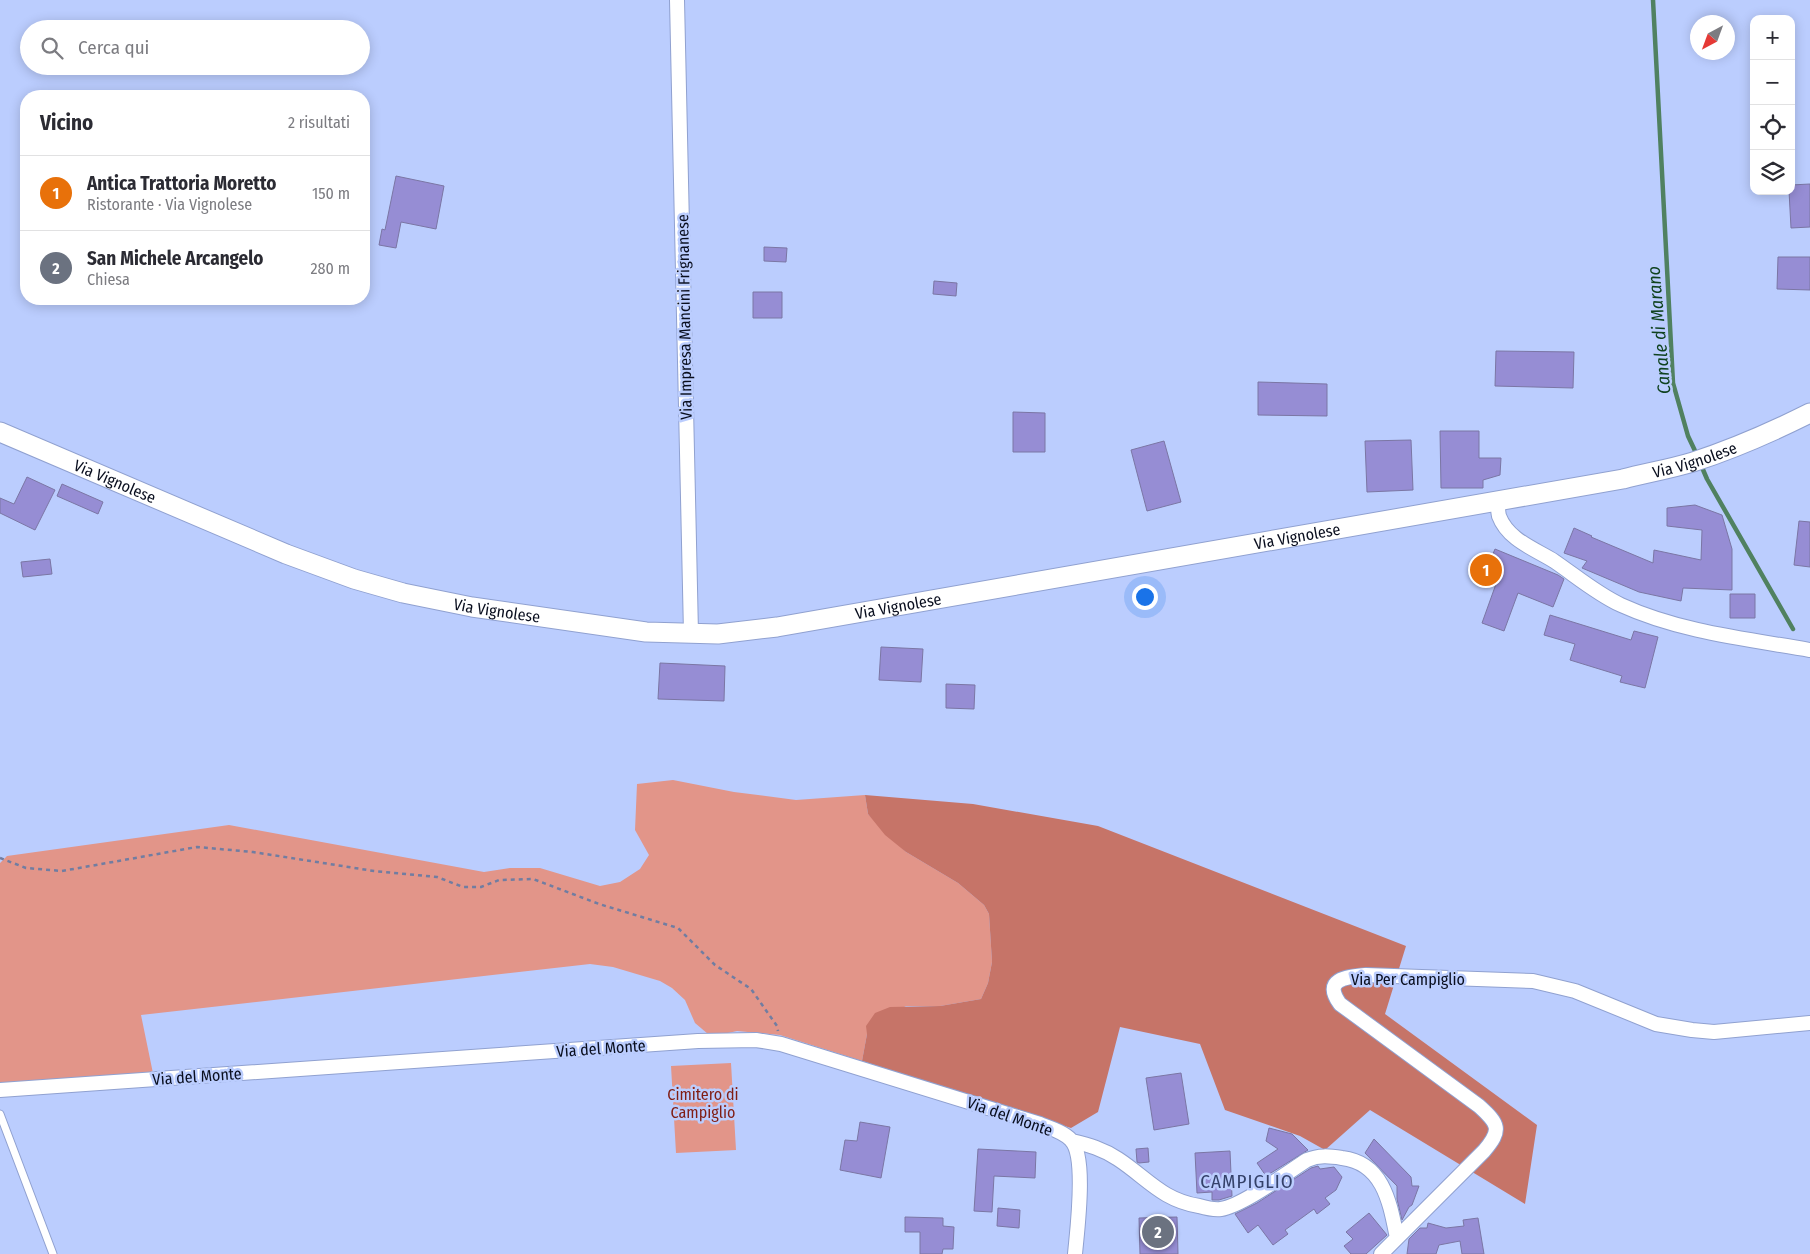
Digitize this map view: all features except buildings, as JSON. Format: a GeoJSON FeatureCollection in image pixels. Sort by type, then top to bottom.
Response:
{"type":"FeatureCollection","features":[{"type":"Feature","properties":{"kind":"main road","name":"Via Vignolese"},"geometry":{"type":"LineString","coordinates":[[0,432],[286,554],[402,593],[472,607],[646,632],[718,634],[777,627],[1623,479],[1710,456],[1764,435],[1810,414]]}},
{"type":"Feature","properties":{"kind":"street","name":"Via Impresa Mancini Frignanese"},"geometry":{"type":"LineString","coordinates":[[677,0],[691,633]]}},
{"type":"Feature","properties":{"kind":"street"},"geometry":{"type":"LineString","coordinates":[[1497,501],[1499,516],[1509,532],[1518,540],[1621,605],[1644,614],[1706,632],[1810,650]]}},
{"type":"Feature","properties":{"kind":"street","name":"Via Per Campiglio"},"geometry":{"type":"LineString","coordinates":[[1382,1254],[1489,1145],[1497,1132],[1496,1124],[1479,1106],[1340,1004],[1335,997],[1333,989],[1335,983],[1342,979],[1352,976],[1366,976],[1533,981],[1575,990],[1656,1024],[1692,1030],[1714,1032],[1810,1023]]}},
{"type":"Feature","properties":{"kind":"street","name":"Via del Monte"},"geometry":{"type":"LineString","coordinates":[[0,1090],[698,1041],[756,1040],[781,1044],[1040,1124],[1062,1134],[1072,1141],[1077,1154],[1080,1181],[1075,1254]]}},
{"type":"Feature","properties":{"kind":"street"},"geometry":{"type":"LineString","coordinates":[[1072,1141],[1094,1146],[1114,1156],[1163,1194],[1186,1203],[1211,1209],[1222,1209],[1244,1199],[1316,1156],[1349,1159],[1360,1163],[1369,1170],[1383,1187],[1390,1205],[1397,1238]]}},
{"type":"Feature","properties":{"kind":"lane"},"geometry":{"type":"LineString","coordinates":[[0,1114],[53,1254]]}},
{"type":"Feature","properties":{"kind":"path"},"geometry":{"type":"LineString","coordinates":[[0,858],[26,868],[62,871],[197,847],[253,852],[374,871],[437,877],[463,887],[482,887],[499,880],[533,879],[599,904],[678,928],[715,965],[751,989],[777,1026],[781,1044]]}},
{"type":"Feature","properties":{"kind":"green space"},"geometry":{"type":"Polygon","coordinates":[[[673,780],[734,792],[796,800],[865,795],[868,814],[906,852],[958,883],[984,905],[989,914],[992,962],[988,983],[981,999],[940,1006],[906,1006],[867,1026],[862,1061],[780,1035],[737,1031],[719,1035],[708,1034],[695,1023],[685,1000],[672,988],[660,981],[613,967],[590,964],[141,1015],[155,1083],[0,1090],[0,863],[7,856],[229,825],[484,872],[510,868],[540,868],[600,886],[620,882],[640,869],[649,855],[635,830],[637,784],[673,780]]]}},
{"type":"Feature","properties":{"kind":"green space","name":"Cimitero di Campiglio"},"geometry":{"type":"Polygon","coordinates":[[[731,1063],[736,1150],[676,1153],[671,1066],[731,1063]]]}},
{"type":"Feature","properties":{"kind":"shaded area"},"geometry":{"type":"Polygon","coordinates":[[[865,795],[973,804],[1098,826],[1406,946],[1385,1014],[1537,1125],[1525,1204],[1370,1110],[1325,1150],[1300,1136],[1225,1110],[1200,1044],[1120,1027],[1098,1112],[1071,1128],[862,1061],[867,1034],[866,1026],[875,1013],[890,1007],[940,1006],[981,999],[988,983],[992,962],[989,914],[984,905],[958,883],[906,852],[885,835],[868,814],[865,795]]]}},
{"type":"Feature","properties":{"kind":"waterway","name":"Canale di Marano"},"geometry":{"type":"LineString","coordinates":[[1653,0],[1673,383],[1688,436],[1697,455]]}},
{"type":"Feature","properties":{"kind":"waterway","name":"Canale di Marano"},"geometry":{"type":"LineString","coordinates":[[1701,465],[1707,479],[1793,629]]}},
{"type":"Feature","properties":{"kind":"place","name":"Antica Trattoria Moretto"},"geometry":{"type":"Point","coordinates":[1486,570]}},
{"type":"Feature","properties":{"kind":"place","name":"San Michele Arcangelo"},"geometry":{"type":"Point","coordinates":[1158,1232]}},
{"type":"Feature","properties":{"kind":"district","name":"CAMPIGLIO"},"geometry":{"type":"Point","coordinates":[1247,1181]}}]}
